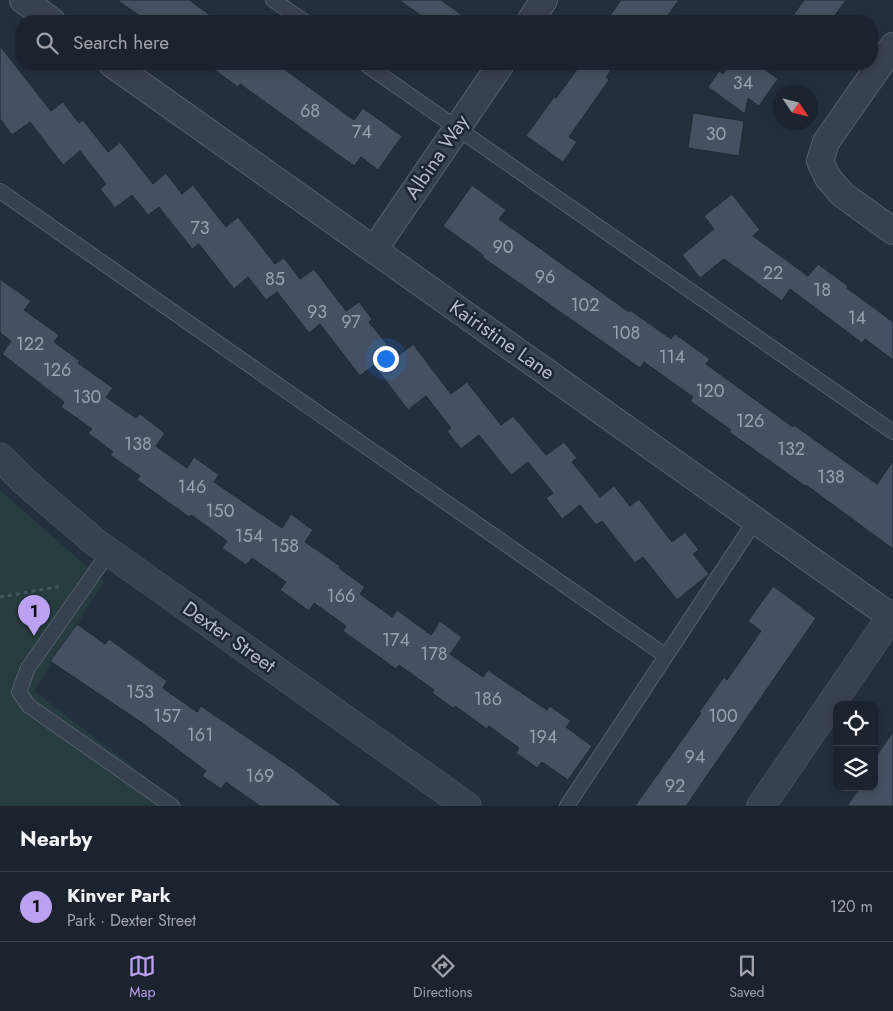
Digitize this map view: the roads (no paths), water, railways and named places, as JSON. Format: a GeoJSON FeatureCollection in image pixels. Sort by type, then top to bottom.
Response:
{"type":"FeatureCollection","features":[{"type":"Feature","properties":{"kind":"street"},"geometry":{"type":"LineString","coordinates":[[23,0],[44,15]]}},
{"type":"Feature","properties":{"kind":"street"},"geometry":{"type":"LineString","coordinates":[[534,15],[544,0]]}},
{"type":"Feature","properties":{"kind":"street"},"geometry":{"type":"LineString","coordinates":[[878,67],[893,46]]}},
{"type":"Feature","properties":{"kind":"street","name":"Kairistine Lane"},"geometry":{"type":"LineString","coordinates":[[120,70],[892,616]]}},
{"type":"Feature","properties":{"kind":"street","name":"Albina Way"},"geometry":{"type":"LineString","coordinates":[[374,250],[497,70]]}},
{"type":"Feature","properties":{"kind":"street"},"geometry":{"type":"LineString","coordinates":[[876,70],[826,142],[820,161],[828,178],[843,195],[893,230]]}},
{"type":"Feature","properties":{"kind":"street","name":"Dexter Street"},"geometry":{"type":"LineString","coordinates":[[0,457],[25,482],[95,542],[468,806]]}},
{"type":"Feature","properties":{"kind":"street"},"geometry":{"type":"LineString","coordinates":[[761,806],[892,616]]}},
{"type":"Feature","properties":{"kind":"lane"},"geometry":{"type":"LineString","coordinates":[[273,0],[295,15]]}},
{"type":"Feature","properties":{"kind":"lane"},"geometry":{"type":"LineString","coordinates":[[374,70],[893,432]]}},
{"type":"Feature","properties":{"kind":"lane"},"geometry":{"type":"LineString","coordinates":[[0,190],[666,656]]}},
{"type":"Feature","properties":{"kind":"lane"},"geometry":{"type":"LineString","coordinates":[[567,806],[756,521]]}},
{"type":"Feature","properties":{"kind":"lane"},"geometry":{"type":"LineString","coordinates":[[109,552],[28,668],[19,692],[29,706],[172,806]]}},
{"type":"Feature","properties":{"kind":"place","name":"Kinver Park"},"geometry":{"type":"Point","coordinates":[34,636]}}]}
